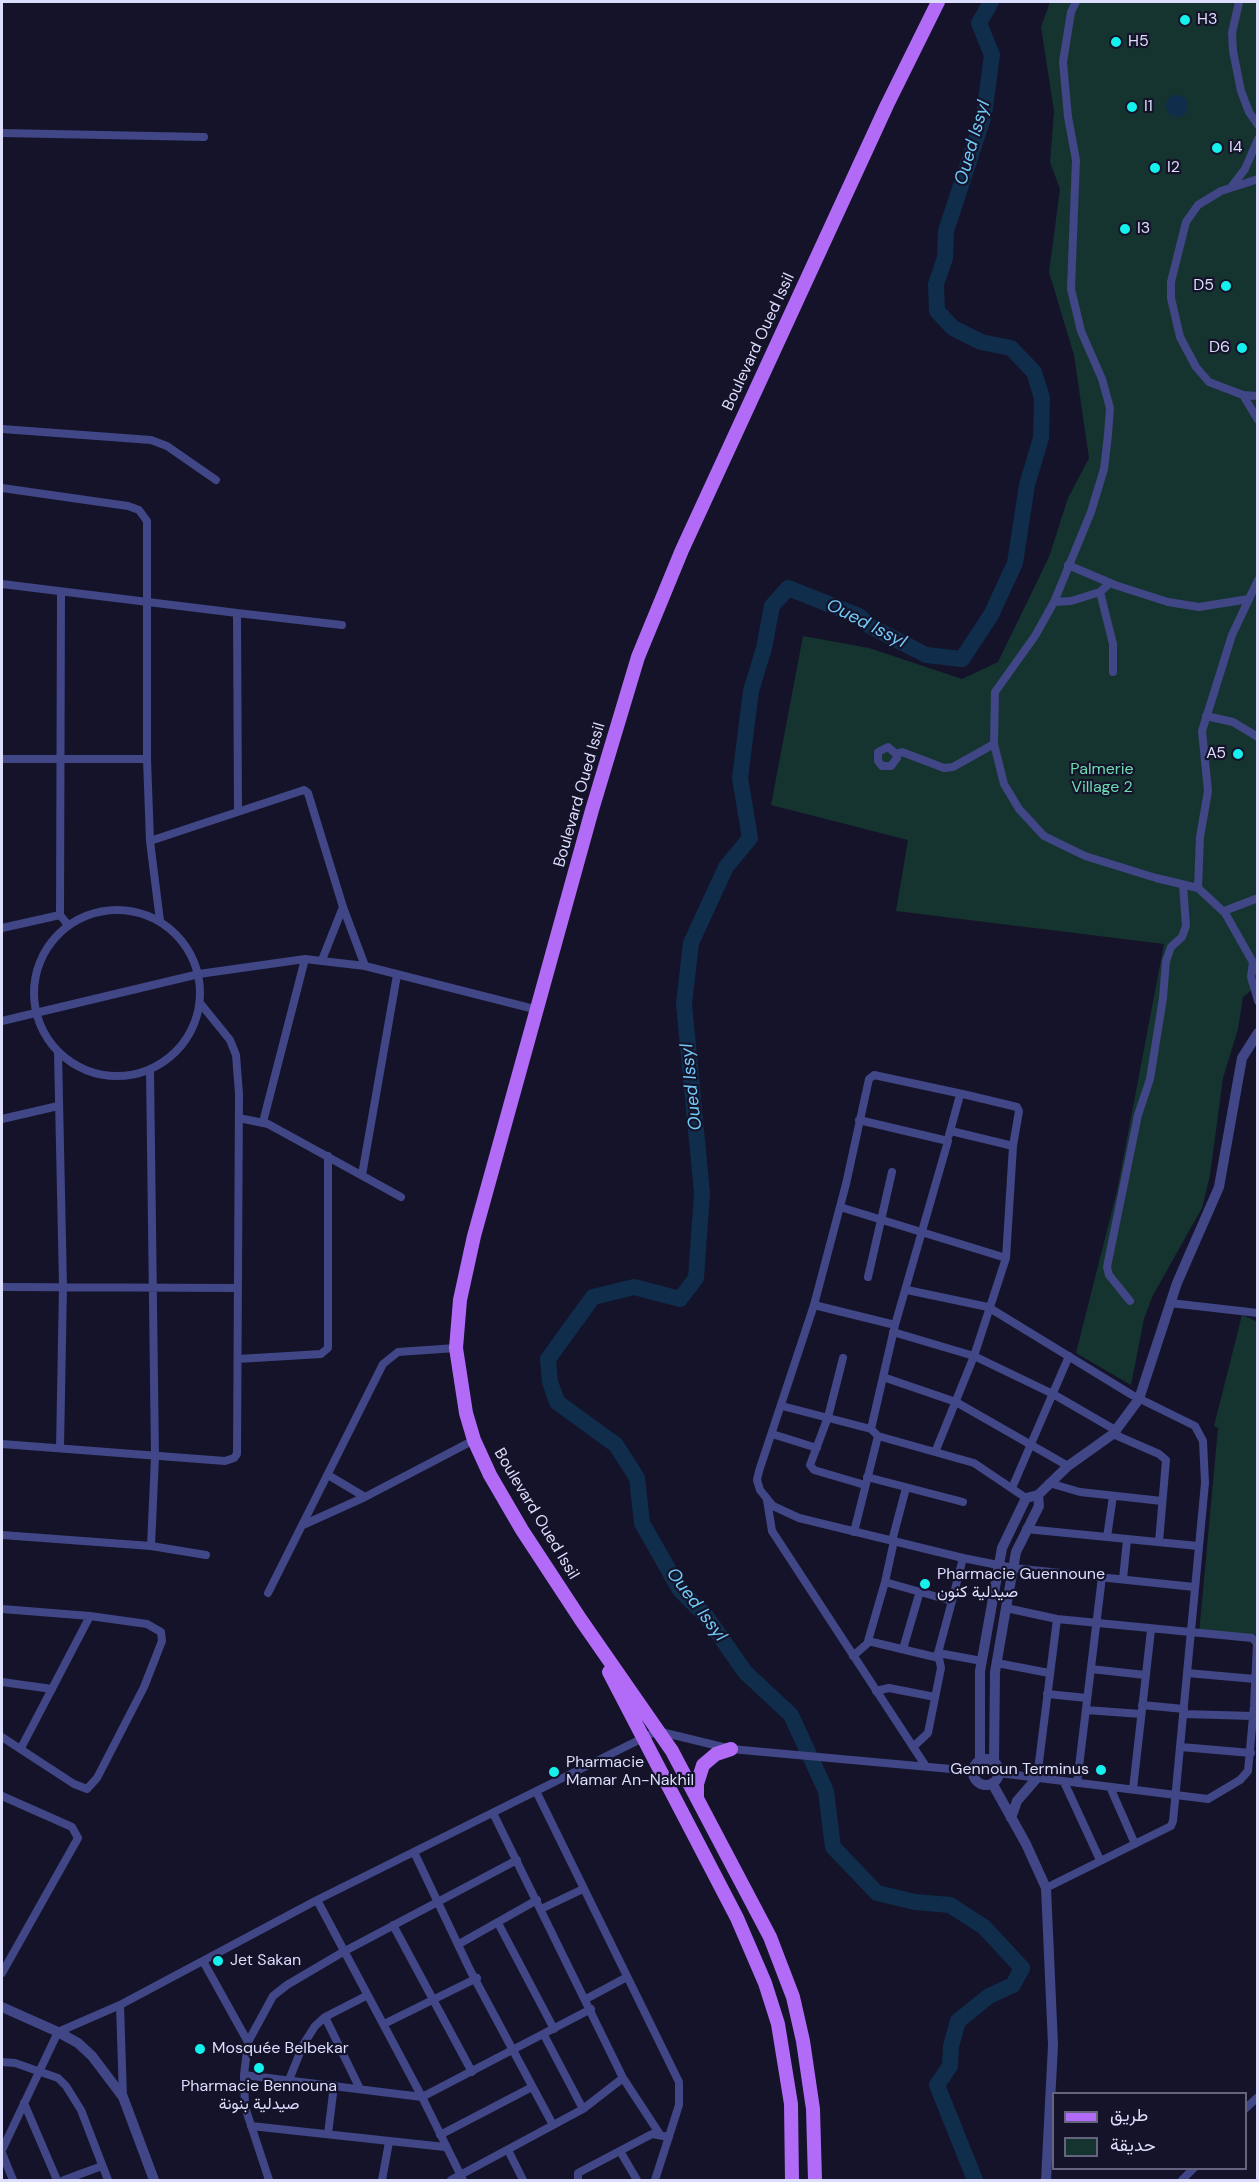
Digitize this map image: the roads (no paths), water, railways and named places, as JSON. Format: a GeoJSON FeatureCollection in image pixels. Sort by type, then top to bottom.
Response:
{"type":"FeatureCollection","features":[{"type":"Feature","properties":{"kind":"main road","name":"Boulevard Oued Issil"},"geometry":{"type":"LineString","coordinates":[[815,2181],[813,2109],[803,2042],[793,1997],[770,1937],[672,1751],[522,1530],[474,1440],[460,1385],[456,1348],[460,1300],[474,1236],[592,810],[638,657],[654,615],[785,324],[938,2]]}},
{"type":"Feature","properties":{"kind":"main road","name":"Boulevard Oued Issil"},"geometry":{"type":"LineString","coordinates":[[581,1620],[737,1918],[765,1983],[778,2024],[790,2093],[793,2129],[792,2181]]}},
{"type":"Feature","properties":{"kind":"main road"},"geometry":{"type":"LineString","coordinates":[[697,1799],[697,1784],[703,1765],[716,1754],[731,1749]]}},
{"type":"Feature","properties":{"kind":"street"},"geometry":{"type":"LineString","coordinates":[[1076,2],[1071,12],[1063,62],[1068,117],[1076,160],[1071,289],[1081,332],[1102,379],[1110,408],[1104,469],[1091,512],[1054,602],[1035,636],[995,692],[994,744],[1004,784],[1018,809],[1044,836],[1085,856],[1198,888],[1224,911],[1240,936],[1257,971]]}},
{"type":"Feature","properties":{"kind":"street"},"geometry":{"type":"LineString","coordinates":[[1239,2],[1232,33],[1234,60],[1249,112],[1257,125]]}},
{"type":"Feature","properties":{"kind":"street"},"geometry":{"type":"LineString","coordinates":[[2,133],[204,137]]}},
{"type":"Feature","properties":{"kind":"street"},"geometry":{"type":"LineString","coordinates":[[1232,187],[1245,169],[1257,139]]}},
{"type":"Feature","properties":{"kind":"street"},"geometry":{"type":"LineString","coordinates":[[1257,179],[1211,196],[1198,205],[1186,222],[1171,282],[1171,298],[1180,337],[1196,367],[1209,382],[1243,395],[1257,396]]}},
{"type":"Feature","properties":{"kind":"street"},"geometry":{"type":"LineString","coordinates":[[1243,395],[1257,420]]}},
{"type":"Feature","properties":{"kind":"street"},"geometry":{"type":"LineString","coordinates":[[2,429],[152,440],[167,446],[216,480]]}},
{"type":"Feature","properties":{"kind":"street"},"geometry":{"type":"LineString","coordinates":[[2,488],[128,506],[139,510],[149,529],[147,759],[150,841],[160,921]]}},
{"type":"Feature","properties":{"kind":"street"},"geometry":{"type":"LineString","coordinates":[[1068,564],[1110,583],[1168,602],[1199,607],[1249,599]]}},
{"type":"Feature","properties":{"kind":"street"},"geometry":{"type":"LineString","coordinates":[[1198,888],[1200,837],[1208,791],[1202,731],[1232,635],[1257,580]]}},
{"type":"Feature","properties":{"kind":"street"},"geometry":{"type":"LineString","coordinates":[[1054,602],[1071,601],[1100,592],[1110,583]]}},
{"type":"Feature","properties":{"kind":"street"},"geometry":{"type":"LineString","coordinates":[[2,584],[342,625]]}},
{"type":"Feature","properties":{"kind":"street"},"geometry":{"type":"LineString","coordinates":[[61,592],[60,915],[68,924]]}},
{"type":"Feature","properties":{"kind":"street"},"geometry":{"type":"LineString","coordinates":[[1100,592],[1113,644],[1113,672]]}},
{"type":"Feature","properties":{"kind":"street"},"geometry":{"type":"LineString","coordinates":[[237,614],[238,811]]}},
{"type":"Feature","properties":{"kind":"street"},"geometry":{"type":"LineString","coordinates":[[1206,716],[1233,722],[1257,737]]}},
{"type":"Feature","properties":{"kind":"street"},"geometry":{"type":"LineString","coordinates":[[896,753],[902,752],[944,768],[953,767],[994,744]]}},
{"type":"Feature","properties":{"kind":"street"},"geometry":{"type":"LineString","coordinates":[[2,759],[147,759]]}},
{"type":"Feature","properties":{"kind":"street"},"geometry":{"type":"LineString","coordinates":[[150,841],[301,790],[306,791],[343,908],[365,966]]}},
{"type":"Feature","properties":{"kind":"street"},"geometry":{"type":"LineString","coordinates":[[1130,1301],[1109,1275],[1107,1267],[1136,1124],[1150,1079],[1163,998],[1166,961],[1171,947],[1182,937],[1186,926],[1183,885]]}},
{"type":"Feature","properties":{"kind":"street"},"geometry":{"type":"LineString","coordinates":[[1224,911],[1257,898]]}},
{"type":"Feature","properties":{"kind":"street"},"geometry":{"type":"LineString","coordinates":[[322,960],[343,908]]}},
{"type":"Feature","properties":{"kind":"street"},"geometry":{"type":"LineString","coordinates":[[113,909],[137,912],[160,921],[184,942],[199,974],[200,1003],[192,1031],[174,1054],[150,1070],[126,1076],[102,1075],[78,1067],[58,1053],[44,1035],[35,1013],[33,988],[38,964],[50,942],[68,924],[97,911],[113,909]]}},
{"type":"Feature","properties":{"kind":"street"},"geometry":{"type":"LineString","coordinates":[[2,928],[60,915]]}},
{"type":"Feature","properties":{"kind":"street"},"geometry":{"type":"LineString","coordinates":[[2,1021],[199,974],[305,959],[365,966],[538,1010]]}},
{"type":"Feature","properties":{"kind":"street"},"geometry":{"type":"LineString","coordinates":[[263,1122],[305,959]]}},
{"type":"Feature","properties":{"kind":"street"},"geometry":{"type":"LineString","coordinates":[[1253,962],[1251,977],[1257,1001]]}},
{"type":"Feature","properties":{"kind":"street"},"geometry":{"type":"LineString","coordinates":[[362,1175],[397,975]]}},
{"type":"Feature","properties":{"kind":"street"},"geometry":{"type":"LineString","coordinates":[[2,1444],[155,1457],[225,1461],[234,1458],[238,1441],[239,1118],[236,1055],[230,1040],[200,1003]]}},
{"type":"Feature","properties":{"kind":"street"},"geometry":{"type":"LineString","coordinates":[[782,1406],[828,1417],[974,1463],[1026,1498],[1038,1495],[1068,1466],[1115,1432],[1139,1399],[1170,1303],[1219,1187],[1242,1058],[1257,1033]]}},
{"type":"Feature","properties":{"kind":"street"},"geometry":{"type":"LineString","coordinates":[[58,1053],[63,1286],[60,1448]]}},
{"type":"Feature","properties":{"kind":"street"},"geometry":{"type":"LineString","coordinates":[[150,1070],[155,1457],[151,1545]]}},
{"type":"Feature","properties":{"kind":"street"},"geometry":{"type":"LineString","coordinates":[[936,1450],[974,1356],[988,1307],[1006,1258],[1013,1146],[1019,1111],[1017,1107],[874,1075],[869,1079],[840,1207],[814,1305],[757,1480],[760,1490],[767,1500],[789,1515],[963,1558],[1013,1568],[1194,1587]]}},
{"type":"Feature","properties":{"kind":"street"},"geometry":{"type":"LineString","coordinates":[[854,1532],[866,1481],[883,1377],[894,1328],[907,1290],[960,1095]]}},
{"type":"Feature","properties":{"kind":"street"},"geometry":{"type":"LineString","coordinates":[[2,1119],[58,1106]]}},
{"type":"Feature","properties":{"kind":"street"},"geometry":{"type":"LineString","coordinates":[[239,1118],[263,1122],[401,1197]]}},
{"type":"Feature","properties":{"kind":"street"},"geometry":{"type":"LineString","coordinates":[[859,1120],[948,1141]]}},
{"type":"Feature","properties":{"kind":"street"},"geometry":{"type":"LineString","coordinates":[[951,1131],[1013,1146]]}},
{"type":"Feature","properties":{"kind":"street"},"geometry":{"type":"LineString","coordinates":[[238,1359],[321,1354],[328,1348],[328,1156]]}},
{"type":"Feature","properties":{"kind":"street"},"geometry":{"type":"LineString","coordinates":[[868,1277],[883,1221],[892,1172]]}},
{"type":"Feature","properties":{"kind":"street"},"geometry":{"type":"LineString","coordinates":[[840,1207],[1006,1258]]}},
{"type":"Feature","properties":{"kind":"street"},"geometry":{"type":"LineString","coordinates":[[2,1287],[237,1288]]}},
{"type":"Feature","properties":{"kind":"street"},"geometry":{"type":"LineString","coordinates":[[907,1290],[988,1307],[1139,1399],[1195,1426],[1200,1434],[1206,1466],[1177,1795],[1171,1826],[1046,1888]]}},
{"type":"Feature","properties":{"kind":"street"},"geometry":{"type":"LineString","coordinates":[[1170,1303],[1228,1307],[1257,1313]]}},
{"type":"Feature","properties":{"kind":"street"},"geometry":{"type":"LineString","coordinates":[[814,1305],[894,1328],[974,1356],[1053,1394],[1115,1432],[1159,1454],[1166,1460],[1159,1542]]}},
{"type":"Feature","properties":{"kind":"street"},"geometry":{"type":"LineString","coordinates":[[268,1593],[387,1359],[399,1352],[456,1348]]}},
{"type":"Feature","properties":{"kind":"street"},"geometry":{"type":"LineString","coordinates":[[1012,1488],[1070,1356]]}},
{"type":"Feature","properties":{"kind":"street"},"geometry":{"type":"LineString","coordinates":[[843,1358],[828,1417],[810,1465],[813,1469],[963,1502]]}},
{"type":"Feature","properties":{"kind":"street"},"geometry":{"type":"LineString","coordinates":[[883,1377],[957,1402],[1068,1466]]}},
{"type":"Feature","properties":{"kind":"street"},"geometry":{"type":"LineString","coordinates":[[772,1434],[817,1448]]}},
{"type":"Feature","properties":{"kind":"street"},"geometry":{"type":"LineString","coordinates":[[303,1525],[365,1497],[474,1440]]}},
{"type":"Feature","properties":{"kind":"street"},"geometry":{"type":"LineString","coordinates":[[328,1475],[365,1497]]}},
{"type":"Feature","properties":{"kind":"street"},"geometry":{"type":"LineString","coordinates":[[1049,1483],[1080,1492],[1162,1501]]}},
{"type":"Feature","properties":{"kind":"street"},"geometry":{"type":"LineString","coordinates":[[870,1642],[868,1638],[885,1582],[906,1488]]}},
{"type":"Feature","properties":{"kind":"street"},"geometry":{"type":"LineString","coordinates":[[999,1773],[994,1762],[997,1664],[1013,1568],[1026,1529],[1039,1506],[1038,1495]]}},
{"type":"Feature","properties":{"kind":"street"},"geometry":{"type":"LineString","coordinates":[[1107,1537],[1113,1496]]}},
{"type":"Feature","properties":{"kind":"street"},"geometry":{"type":"LineString","coordinates":[[973,1771],[980,1761],[982,1661],[998,1564],[1006,1539],[1026,1498]]}},
{"type":"Feature","properties":{"kind":"street"},"geometry":{"type":"LineString","coordinates":[[767,1500],[772,1531],[925,1765]]}},
{"type":"Feature","properties":{"kind":"street"},"geometry":{"type":"LineString","coordinates":[[1026,1529],[1198,1546]]}},
{"type":"Feature","properties":{"kind":"street"},"geometry":{"type":"LineString","coordinates":[[2,1535],[151,1545],[206,1555]]}},
{"type":"Feature","properties":{"kind":"street"},"geometry":{"type":"LineString","coordinates":[[1123,1579],[1127,1540]]}},
{"type":"Feature","properties":{"kind":"street"},"geometry":{"type":"LineString","coordinates":[[913,1747],[928,1733],[941,1668],[939,1656],[963,1558]]}},
{"type":"Feature","properties":{"kind":"street"},"geometry":{"type":"LineString","coordinates":[[1077,1783],[1102,1577]]}},
{"type":"Feature","properties":{"kind":"street"},"geometry":{"type":"LineString","coordinates":[[885,1582],[952,1601]]}},
{"type":"Feature","properties":{"kind":"street"},"geometry":{"type":"LineString","coordinates":[[903,1649],[920,1591]]}},
{"type":"Feature","properties":{"kind":"street"},"geometry":{"type":"LineString","coordinates":[[999,1773],[1204,1799],[1214,1796],[1246,1775],[1251,1753],[1257,1642],[1254,1639],[1057,1619],[1006,1608]]}},
{"type":"Feature","properties":{"kind":"street"},"geometry":{"type":"LineString","coordinates":[[2,1609],[90,1616],[147,1624],[161,1632],[162,1641],[144,1687],[93,1785],[84,1789],[2,1737]]}},
{"type":"Feature","properties":{"kind":"street"},"geometry":{"type":"LineString","coordinates":[[21,1748],[90,1616]]}},
{"type":"Feature","properties":{"kind":"street"},"geometry":{"type":"LineString","coordinates":[[1011,1818],[1017,1801],[1037,1778],[1057,1619]]}},
{"type":"Feature","properties":{"kind":"street"},"geometry":{"type":"LineString","coordinates":[[1133,1789],[1151,1630]]}},
{"type":"Feature","properties":{"kind":"street"},"geometry":{"type":"LineString","coordinates":[[853,1656],[870,1642]]}},
{"type":"Feature","properties":{"kind":"street"},"geometry":{"type":"LineString","coordinates":[[870,1642],[939,1656],[982,1661]]}},
{"type":"Feature","properties":{"kind":"street"},"geometry":{"type":"LineString","coordinates":[[997,1664],[1049,1673]]}},
{"type":"Feature","properties":{"kind":"street"},"geometry":{"type":"LineString","coordinates":[[1091,1669],[1145,1675]]}},
{"type":"Feature","properties":{"kind":"street"},"geometry":{"type":"LineString","coordinates":[[1187,1673],[1255,1679]]}},
{"type":"Feature","properties":{"kind":"street"},"geometry":{"type":"LineString","coordinates":[[2,1682],[52,1689]]}},
{"type":"Feature","properties":{"kind":"street"},"geometry":{"type":"LineString","coordinates":[[876,1691],[889,1688],[935,1697]]}},
{"type":"Feature","properties":{"kind":"street"},"geometry":{"type":"LineString","coordinates":[[1047,1694],[1087,1698]]}},
{"type":"Feature","properties":{"kind":"street"},"geometry":{"type":"LineString","coordinates":[[1086,1710],[1141,1709],[1253,1716]]}},
{"type":"Feature","properties":{"kind":"street"},"geometry":{"type":"LineString","coordinates":[[13,2181],[2,2152],[58,2032],[120,2005],[318,1900],[642,1737],[657,1731],[731,1749],[895,1762],[973,1771]]}},
{"type":"Feature","properties":{"kind":"street"},"geometry":{"type":"LineString","coordinates":[[1181,1747],[1251,1753]]}},
{"type":"Feature","properties":{"kind":"street"},"geometry":{"type":"LineString","coordinates":[[980,1761],[994,1762]]}},
{"type":"Feature","properties":{"kind":"street"},"geometry":{"type":"LineString","coordinates":[[973,1771],[978,1782],[992,1783]]}},
{"type":"Feature","properties":{"kind":"street"},"geometry":{"type":"LineString","coordinates":[[992,1783],[999,1773]]}},
{"type":"Feature","properties":{"kind":"street"},"geometry":{"type":"LineString","coordinates":[[1064,1782],[1101,1860]]}},
{"type":"Feature","properties":{"kind":"street"},"geometry":{"type":"LineString","coordinates":[[992,1783],[1046,1888],[1053,2045],[1046,2181]]}},
{"type":"Feature","properties":{"kind":"street"},"geometry":{"type":"LineString","coordinates":[[1110,1787],[1135,1844]]}},
{"type":"Feature","properties":{"kind":"street"},"geometry":{"type":"LineString","coordinates":[[536,1791],[680,2086],[679,2106],[655,2181]]}},
{"type":"Feature","properties":{"kind":"street"},"geometry":{"type":"LineString","coordinates":[[2,1796],[72,1827],[78,1838],[2,1973]]}},
{"type":"Feature","properties":{"kind":"street"},"geometry":{"type":"LineString","coordinates":[[493,1813],[623,2078],[659,2133],[669,2138]]}},
{"type":"Feature","properties":{"kind":"street"},"geometry":{"type":"LineString","coordinates":[[414,1852],[553,2125]]}},
{"type":"Feature","properties":{"kind":"street"},"geometry":{"type":"LineString","coordinates":[[269,2181],[245,2108],[244,2075],[248,2042],[273,1996],[286,1985],[343,1952],[517,1860]]}},
{"type":"Feature","properties":{"kind":"street"},"geometry":{"type":"LineString","coordinates":[[541,1909],[583,1889]]}},
{"type":"Feature","properties":{"kind":"street"},"geometry":{"type":"LineString","coordinates":[[318,1900],[462,2178]]}},
{"type":"Feature","properties":{"kind":"street"},"geometry":{"type":"LineString","coordinates":[[459,1944],[537,1900]]}},
{"type":"Feature","properties":{"kind":"street"},"geometry":{"type":"LineString","coordinates":[[498,1923],[554,2029]]}},
{"type":"Feature","properties":{"kind":"street"},"geometry":{"type":"LineString","coordinates":[[393,1925],[472,2072]]}},
{"type":"Feature","properties":{"kind":"street"},"geometry":{"type":"LineString","coordinates":[[203,1961],[248,2042]]}},
{"type":"Feature","properties":{"kind":"street"},"geometry":{"type":"LineString","coordinates":[[586,1999],[627,1977]]}},
{"type":"Feature","properties":{"kind":"street"},"geometry":{"type":"LineString","coordinates":[[384,2024],[477,1978]]}},
{"type":"Feature","properties":{"kind":"street"},"geometry":{"type":"LineString","coordinates":[[289,2080],[308,2036],[325,2018],[366,1996]]}},
{"type":"Feature","properties":{"kind":"street"},"geometry":{"type":"LineString","coordinates":[[120,2005],[123,2097]]}},
{"type":"Feature","properties":{"kind":"street"},"geometry":{"type":"LineString","coordinates":[[2,2007],[58,2032],[78,2043],[92,2056],[123,2097],[154,2181]]}},
{"type":"Feature","properties":{"kind":"street"},"geometry":{"type":"LineString","coordinates":[[244,2075],[422,2097],[591,2009]]}},
{"type":"Feature","properties":{"kind":"street"},"geometry":{"type":"LineString","coordinates":[[325,2018],[360,2089]]}},
{"type":"Feature","properties":{"kind":"street"},"geometry":{"type":"LineString","coordinates":[[544,2035],[583,2109]]}},
{"type":"Feature","properties":{"kind":"street"},"geometry":{"type":"LineString","coordinates":[[2,2062],[58,2078],[73,2095],[108,2181]]}},
{"type":"Feature","properties":{"kind":"street"},"geometry":{"type":"LineString","coordinates":[[451,2181],[462,2178],[583,2109],[623,2078]]}},
{"type":"Feature","properties":{"kind":"street"},"geometry":{"type":"LineString","coordinates":[[328,2134],[334,2085]]}},
{"type":"Feature","properties":{"kind":"street"},"geometry":{"type":"LineString","coordinates":[[440,2135],[532,2087]]}},
{"type":"Feature","properties":{"kind":"street"},"geometry":{"type":"LineString","coordinates":[[24,2103],[57,2181]]}},
{"type":"Feature","properties":{"kind":"street"},"geometry":{"type":"LineString","coordinates":[[251,2126],[445,2147]]}},
{"type":"Feature","properties":{"kind":"street"},"geometry":{"type":"LineString","coordinates":[[578,2181],[578,2173],[652,2134],[659,2133]]}},
{"type":"Feature","properties":{"kind":"street"},"geometry":{"type":"LineString","coordinates":[[382,2181],[388,2142]]}},
{"type":"Feature","properties":{"kind":"street"},"geometry":{"type":"LineString","coordinates":[[508,2150],[524,2181]]}},
{"type":"Feature","properties":{"kind":"street"},"geometry":{"type":"LineString","coordinates":[[620,2151],[637,2181]]}},
{"type":"Feature","properties":{"kind":"street"},"geometry":{"type":"LineString","coordinates":[[64,2181],[102,2166]]}},
{"type":"Feature","properties":{"kind":"street"},"geometry":{"type":"LineString","coordinates":[[1182,2181],[1193,2170]]}},
{"type":"Feature","properties":{"kind":"water"},"geometry":{"type":"Polygon","coordinates":[[[1177,95],[1185,98],[1188,106],[1185,114],[1177,117],[1169,114],[1166,106],[1169,98],[1177,95]]]}},
{"type":"Feature","properties":{"kind":"waterway","name":"Oued Issyl"},"geometry":{"type":"LineString","coordinates":[[975,2180],[937,2085],[950,2066],[951,2046],[958,2021],[989,1996],[1013,1985],[1022,1968],[984,1927],[950,1905],[915,1902],[877,1893],[833,1847],[826,1791],[791,1715],[745,1672],[706,1616],[680,1590],[642,1523],[637,1478],[616,1445],[557,1402],[550,1382],[548,1359],[593,1297],[634,1287],[680,1299],[696,1278],[702,1193],[684,1004],[691,943],[726,867],[750,838],[740,778],[751,691],[764,648],[772,606],[788,588],[859,616],[870,626],[926,655],[962,659],[991,615],[1015,563],[1027,485],[1041,438],[1042,398],[1034,372],[1011,348],[981,342],[953,328],[937,311],[936,284],[945,258],[946,231],[984,115],[992,55],[979,23],[991,2]]}},
{"type":"Feature","properties":{"kind":"place","name":"H3"},"geometry":{"type":"Point","coordinates":[1185,20]}},
{"type":"Feature","properties":{"kind":"place","name":"H5"},"geometry":{"type":"Point","coordinates":[1116,42]}},
{"type":"Feature","properties":{"kind":"place","name":"I1"},"geometry":{"type":"Point","coordinates":[1132,107]}},
{"type":"Feature","properties":{"kind":"place","name":"I4"},"geometry":{"type":"Point","coordinates":[1217,148]}},
{"type":"Feature","properties":{"kind":"place","name":"I2"},"geometry":{"type":"Point","coordinates":[1155,168]}},
{"type":"Feature","properties":{"kind":"place","name":"I3"},"geometry":{"type":"Point","coordinates":[1125,229]}},
{"type":"Feature","properties":{"kind":"place","name":"D5"},"geometry":{"type":"Point","coordinates":[1226,286]}},
{"type":"Feature","properties":{"kind":"place","name":"D6"},"geometry":{"type":"Point","coordinates":[1242,348]}},
{"type":"Feature","properties":{"kind":"place","name":"A5"},"geometry":{"type":"Point","coordinates":[1238,754]}},
{"type":"Feature","properties":{"kind":"place","name":"Pharmacie Guennoune صيدلية كنون"},"geometry":{"type":"Point","coordinates":[925,1584]}},
{"type":"Feature","properties":{"kind":"place","name":"Gennoun Terminus"},"geometry":{"type":"Point","coordinates":[1101,1770]}},
{"type":"Feature","properties":{"kind":"place","name":"Pharmacie Mamar An-Nakhil"},"geometry":{"type":"Point","coordinates":[554,1772]}},
{"type":"Feature","properties":{"kind":"place","name":"Jet Sakan"},"geometry":{"type":"Point","coordinates":[218,1961]}},
{"type":"Feature","properties":{"kind":"place","name":"Mosquée Belbekar"},"geometry":{"type":"Point","coordinates":[200,2049]}},
{"type":"Feature","properties":{"kind":"place","name":"Pharmacie Bennouna صيدلية بنونة"},"geometry":{"type":"Point","coordinates":[259,2068]}},
{"type":"Feature","properties":{"kind":"park label","name":"Palmerie Village 2"},"geometry":{"type":"Point","coordinates":[1102,779]}}]}
